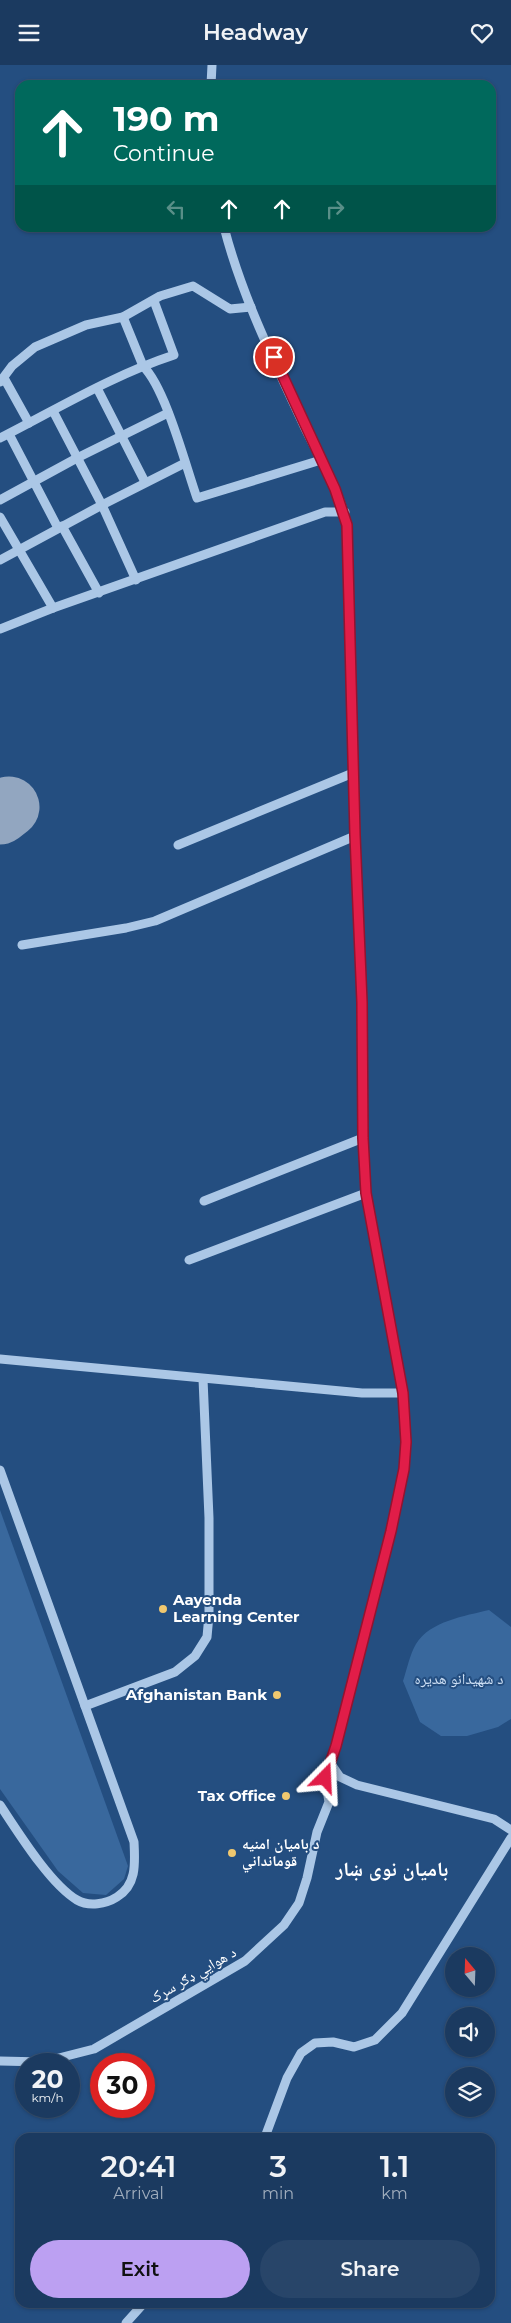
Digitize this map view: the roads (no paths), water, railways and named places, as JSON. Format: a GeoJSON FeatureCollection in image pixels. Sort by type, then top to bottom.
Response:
{"type":"FeatureCollection","features":[{"type":"Feature","properties":{"kind":"street"},"geometry":{"type":"LineString","coordinates":[[211,80],[212,65]]}},
{"type":"Feature","properties":{"kind":"street","name":"د هوايي ډګر سړک"},"geometry":{"type":"LineString","coordinates":[[0,2061],[43,2061],[94,2049],[245,1961],[284,1925],[299,1903],[308,1878],[317,1832],[329,1802],[325,1778],[327,1768],[332,1764],[391,1531],[404,1469],[406,1442],[403,1393],[366,1193],[347,525],[345,512],[251,307],[230,252],[225,232]]}},
{"type":"Feature","properties":{"kind":"street"},"geometry":{"type":"LineString","coordinates":[[29,423],[2,380],[12,366],[35,347],[86,325],[124,317],[160,296],[193,286],[230,309],[251,307]]}},
{"type":"Feature","properties":{"kind":"street"},"geometry":{"type":"LineString","coordinates":[[0,438],[142,366],[174,355],[154,301]]}},
{"type":"Feature","properties":{"kind":"street"},"geometry":{"type":"LineString","coordinates":[[124,317],[142,366],[148,372],[168,413],[197,497],[321,460]]}},
{"type":"Feature","properties":{"kind":"street"},"geometry":{"type":"LineString","coordinates":[[97,388],[145,482]]}},
{"type":"Feature","properties":{"kind":"street"},"geometry":{"type":"LineString","coordinates":[[53,411],[102,505],[136,580]]}},
{"type":"Feature","properties":{"kind":"street"},"geometry":{"type":"LineString","coordinates":[[0,500],[77,458],[168,413]]}},
{"type":"Feature","properties":{"kind":"street"},"geometry":{"type":"LineString","coordinates":[[9,434],[34,483],[98,593]]}},
{"type":"Feature","properties":{"kind":"street"},"geometry":{"type":"LineString","coordinates":[[0,560],[145,482],[185,463]]}},
{"type":"Feature","properties":{"kind":"street"},"geometry":{"type":"LineString","coordinates":[[1,626],[325,512],[345,512]]}},
{"type":"Feature","properties":{"kind":"street"},"geometry":{"type":"LineString","coordinates":[[0,517],[53,608]]}},
{"type":"Feature","properties":{"kind":"street"},"geometry":{"type":"LineString","coordinates":[[178,845],[353,773]]}},
{"type":"Feature","properties":{"kind":"street"},"geometry":{"type":"LineString","coordinates":[[22,945],[126,928],[155,921],[355,835]]}},
{"type":"Feature","properties":{"kind":"street"},"geometry":{"type":"LineString","coordinates":[[204,1201],[363,1138]]}},
{"type":"Feature","properties":{"kind":"street"},"geometry":{"type":"LineString","coordinates":[[189,1260],[366,1193]]}},
{"type":"Feature","properties":{"kind":"street"},"geometry":{"type":"LineString","coordinates":[[0,1359],[362,1393],[403,1393]]}},
{"type":"Feature","properties":{"kind":"street"},"geometry":{"type":"LineString","coordinates":[[85,1706],[175,1672],[195,1656],[207,1637],[210,1518],[203,1379]]}},
{"type":"Feature","properties":{"kind":"street"},"geometry":{"type":"LineString","coordinates":[[0,1470],[134,1842],[135,1871],[129,1886],[109,1903],[95,1904],[78,1901],[56,1883],[0,1805]]}},
{"type":"Feature","properties":{"kind":"street"},"geometry":{"type":"LineString","coordinates":[[332,1764],[340,1777],[357,1785],[494,1819],[511,1830]]}},
{"type":"Feature","properties":{"kind":"street"},"geometry":{"type":"LineString","coordinates":[[266,2133],[287,2078],[301,2053],[315,2043],[332,2042],[354,2047],[375,2040],[402,2013],[511,1838]]}},
{"type":"Feature","properties":{"kind":"street"},"geometry":{"type":"LineString","coordinates":[[126,2323],[140,2308]]}},
{"type":"Feature","properties":{"kind":"place","name":"Aayenda Learning Center"},"geometry":{"type":"Point","coordinates":[163,1609]}},
{"type":"Feature","properties":{"kind":"place","name":"Afghanistan Bank"},"geometry":{"type":"Point","coordinates":[277,1695]}},
{"type":"Feature","properties":{"kind":"place","name":"Tax Office"},"geometry":{"type":"Point","coordinates":[286,1796]}},
{"type":"Feature","properties":{"kind":"place","name":"د بامیان امنیه قومانداني"},"geometry":{"type":"Point","coordinates":[232,1853]}},
{"type":"Feature","properties":{"kind":"district","name":"باميان نوی ښار"},"geometry":{"type":"Point","coordinates":[392,1869]}},
{"type":"Feature","properties":{"kind":"park label","name":"د شهیدانو هدیره"},"geometry":{"type":"Point","coordinates":[459,1679]}}]}
